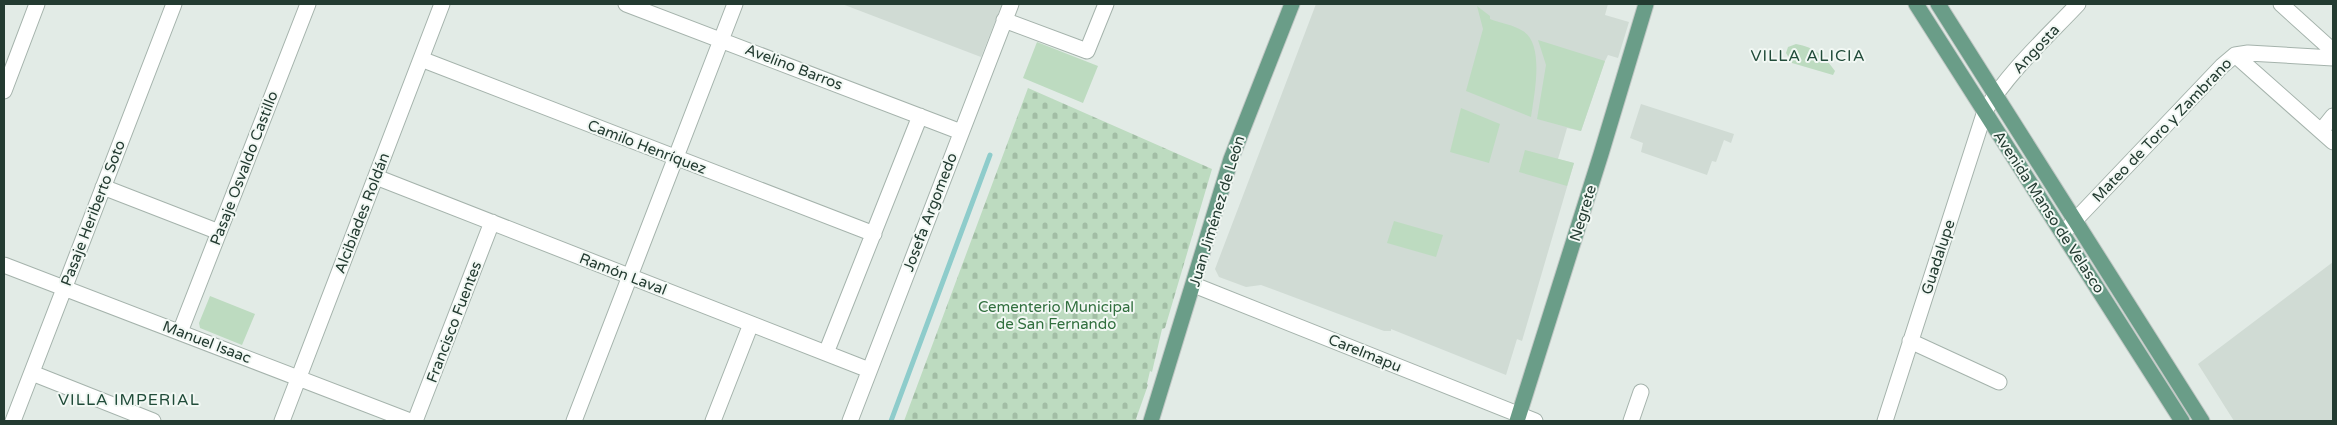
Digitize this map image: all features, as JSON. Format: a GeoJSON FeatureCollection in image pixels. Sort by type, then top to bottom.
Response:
{"type":"FeatureCollection","features":[{"type":"Feature","properties":{"kind":"main road","name":"Juan Jiménez de León"},"geometry":{"type":"LineString","coordinates":[[1151,421],[1231,159],[1290,4]]}},
{"type":"Feature","properties":{"kind":"main road","name":"Negrete"},"geometry":{"type":"LineString","coordinates":[[1518,418],[1593,182],[1646,4]]}},
{"type":"Feature","properties":{"kind":"main road","name":"Avenida Manso de Velasco"},"geometry":{"type":"LineString","coordinates":[[1916,4],[2182,421]]}},
{"type":"Feature","properties":{"kind":"main road","name":"Avenida Manso de Velasco"},"geometry":{"type":"LineString","coordinates":[[1938,4],[2202,421]]}},
{"type":"Feature","properties":{"kind":"street"},"geometry":{"type":"LineString","coordinates":[[5,84],[37,4]]}},
{"type":"Feature","properties":{"kind":"street","name":"Pasaje Heriberto Soto"},"geometry":{"type":"LineString","coordinates":[[13,421],[174,4]]}},
{"type":"Feature","properties":{"kind":"street","name":"Pasaje Osvaldo Castillo"},"geometry":{"type":"LineString","coordinates":[[180,332],[308,4]]}},
{"type":"Feature","properties":{"kind":"street","name":"Alcibíades Roldán"},"geometry":{"type":"LineString","coordinates":[[282,421],[442,4]]}},
{"type":"Feature","properties":{"kind":"street","name":"Avelino Barros"},"geometry":{"type":"LineString","coordinates":[[626,4],[961,132]]}},
{"type":"Feature","properties":{"kind":"street"},"geometry":{"type":"LineString","coordinates":[[574,421],[735,4]]}},
{"type":"Feature","properties":{"kind":"street","name":"Josefa Argomedo"},"geometry":{"type":"LineString","coordinates":[[850,421],[1011,4]]}},
{"type":"Feature","properties":{"kind":"street"},"geometry":{"type":"LineString","coordinates":[[1004,20],[1087,51],[1106,4]]}},
{"type":"Feature","properties":{"kind":"street","name":"Angosta"},"geometry":{"type":"LineString","coordinates":[[1995,95],[2078,4]]}},
{"type":"Feature","properties":{"kind":"street"},"geometry":{"type":"LineString","coordinates":[[2281,4],[2333,51]]}},
{"type":"Feature","properties":{"kind":"street","name":"Mateo de Toro y Zambrano"},"geometry":{"type":"LineString","coordinates":[[2063,233],[2222,66],[2235,55],[2248,53],[2333,58]]}},
{"type":"Feature","properties":{"kind":"street"},"geometry":{"type":"LineString","coordinates":[[2235,55],[2333,142]]}},
{"type":"Feature","properties":{"kind":"street","name":"Camilo Henríquez"},"geometry":{"type":"LineString","coordinates":[[421,59],[874,234]]}},
{"type":"Feature","properties":{"kind":"street","name":"Guadalupe"},"geometry":{"type":"LineString","coordinates":[[1886,421],[1910,341],[1985,112],[1995,95]]}},
{"type":"Feature","properties":{"kind":"street"},"geometry":{"type":"LineString","coordinates":[[826,353],[920,116]]}},
{"type":"Feature","properties":{"kind":"street"},"geometry":{"type":"LineString","coordinates":[[2321,131],[2333,116]]}},
{"type":"Feature","properties":{"kind":"street","name":"Ramón Laval"},"geometry":{"type":"LineString","coordinates":[[376,177],[869,370]]}},
{"type":"Feature","properties":{"kind":"street"},"geometry":{"type":"LineString","coordinates":[[103,187],[219,232]]}},
{"type":"Feature","properties":{"kind":"street","name":"Francisco Fuentes"},"geometry":{"type":"LineString","coordinates":[[415,421],[492,222]]}},
{"type":"Feature","properties":{"kind":"street","name":"Manuel Isaac"},"geometry":{"type":"LineString","coordinates":[[4,265],[410,421]]}},
{"type":"Feature","properties":{"kind":"street","name":"Carelmapu"},"geometry":{"type":"LineString","coordinates":[[1194,285],[1518,418],[1535,421]]}},
{"type":"Feature","properties":{"kind":"street"},"geometry":{"type":"LineString","coordinates":[[713,421],[751,324]]}},
{"type":"Feature","properties":{"kind":"street"},"geometry":{"type":"LineString","coordinates":[[1910,341],[1999,382]]}},
{"type":"Feature","properties":{"kind":"street"},"geometry":{"type":"LineString","coordinates":[[32,373],[153,421]]}},
{"type":"Feature","properties":{"kind":"street"},"geometry":{"type":"LineString","coordinates":[[1631,421],[1641,392]]}},
{"type":"Feature","properties":{"kind":"shaded area"},"geometry":{"type":"Polygon","coordinates":[[[842,4],[1002,4],[981,57],[842,4]]]}},
{"type":"Feature","properties":{"kind":"shaded area"},"geometry":{"type":"Polygon","coordinates":[[[1316,4],[1608,4],[1605,15],[1629,22],[1618,58],[1608,55],[1605,61],[1581,131],[1567,128],[1558,159],[1574,163],[1522,341],[1517,339],[1506,375],[1391,329],[1391,331],[1384,331],[1261,285],[1246,287],[1219,277],[1215,269],[1316,4]]]}},
{"type":"Feature","properties":{"kind":"shaded area"},"geometry":{"type":"Polygon","coordinates":[[[1641,104],[1734,134],[1731,143],[1724,140],[1716,162],[1712,161],[1707,175],[1641,152],[1643,143],[1630,138],[1641,104]]]}},
{"type":"Feature","properties":{"kind":"shaded area"},"geometry":{"type":"Polygon","coordinates":[[[2333,262],[2333,421],[2234,421],[2198,364],[2333,262]]]}},
{"type":"Feature","properties":{"kind":"green space"},"geometry":{"type":"Polygon","coordinates":[[[1477,6],[1490,16],[1490,19],[1519,29],[1530,38],[1536,58],[1536,84],[1531,117],[1466,91],[1483,29],[1477,6]]]}},
{"type":"Feature","properties":{"kind":"green space"},"geometry":{"type":"Polygon","coordinates":[[[1538,40],[1605,61],[1581,131],[1537,119],[1546,65],[1538,40]]]}},
{"type":"Feature","properties":{"kind":"green space"},"geometry":{"type":"Polygon","coordinates":[[[1037,42],[1098,66],[1083,103],[1023,78],[1037,42]]]}},
{"type":"Feature","properties":{"kind":"green space"},"geometry":{"type":"Polygon","coordinates":[[[1796,44],[1803,45],[1819,53],[1835,71],[1833,75],[1792,63],[1786,53],[1788,47],[1796,44]]]}},
{"type":"Feature","properties":{"kind":"green space","name":"Cementerio Municipal de San Fernando"},"geometry":{"type":"Polygon","coordinates":[[[1028,88],[1212,169],[1165,328],[1162,329],[1152,372],[1150,371],[1148,385],[1136,419],[1138,421],[904,421],[1028,88]]]}},
{"type":"Feature","properties":{"kind":"green space"},"geometry":{"type":"Polygon","coordinates":[[[1461,108],[1500,124],[1489,163],[1450,152],[1461,108]]]}},
{"type":"Feature","properties":{"kind":"green space"},"geometry":{"type":"Polygon","coordinates":[[[1525,150],[1574,163],[1567,186],[1519,172],[1525,150]]]}},
{"type":"Feature","properties":{"kind":"green space"},"geometry":{"type":"Polygon","coordinates":[[[1394,221],[1443,235],[1436,257],[1387,243],[1394,221]]]}},
{"type":"Feature","properties":{"kind":"green space"},"geometry":{"type":"Polygon","coordinates":[[[210,296],[255,314],[242,345],[200,328],[199,323],[210,296]]]}},
{"type":"Feature","properties":{"kind":"waterway"},"geometry":{"type":"LineString","coordinates":[[891,421],[990,155]]}},
{"type":"Feature","properties":{"kind":"district","name":"VILLA ALICIA"},"geometry":{"type":"Point","coordinates":[1808,56]}},
{"type":"Feature","properties":{"kind":"district","name":"VILLA IMPERIAL"},"geometry":{"type":"Point","coordinates":[129,400]}}]}
